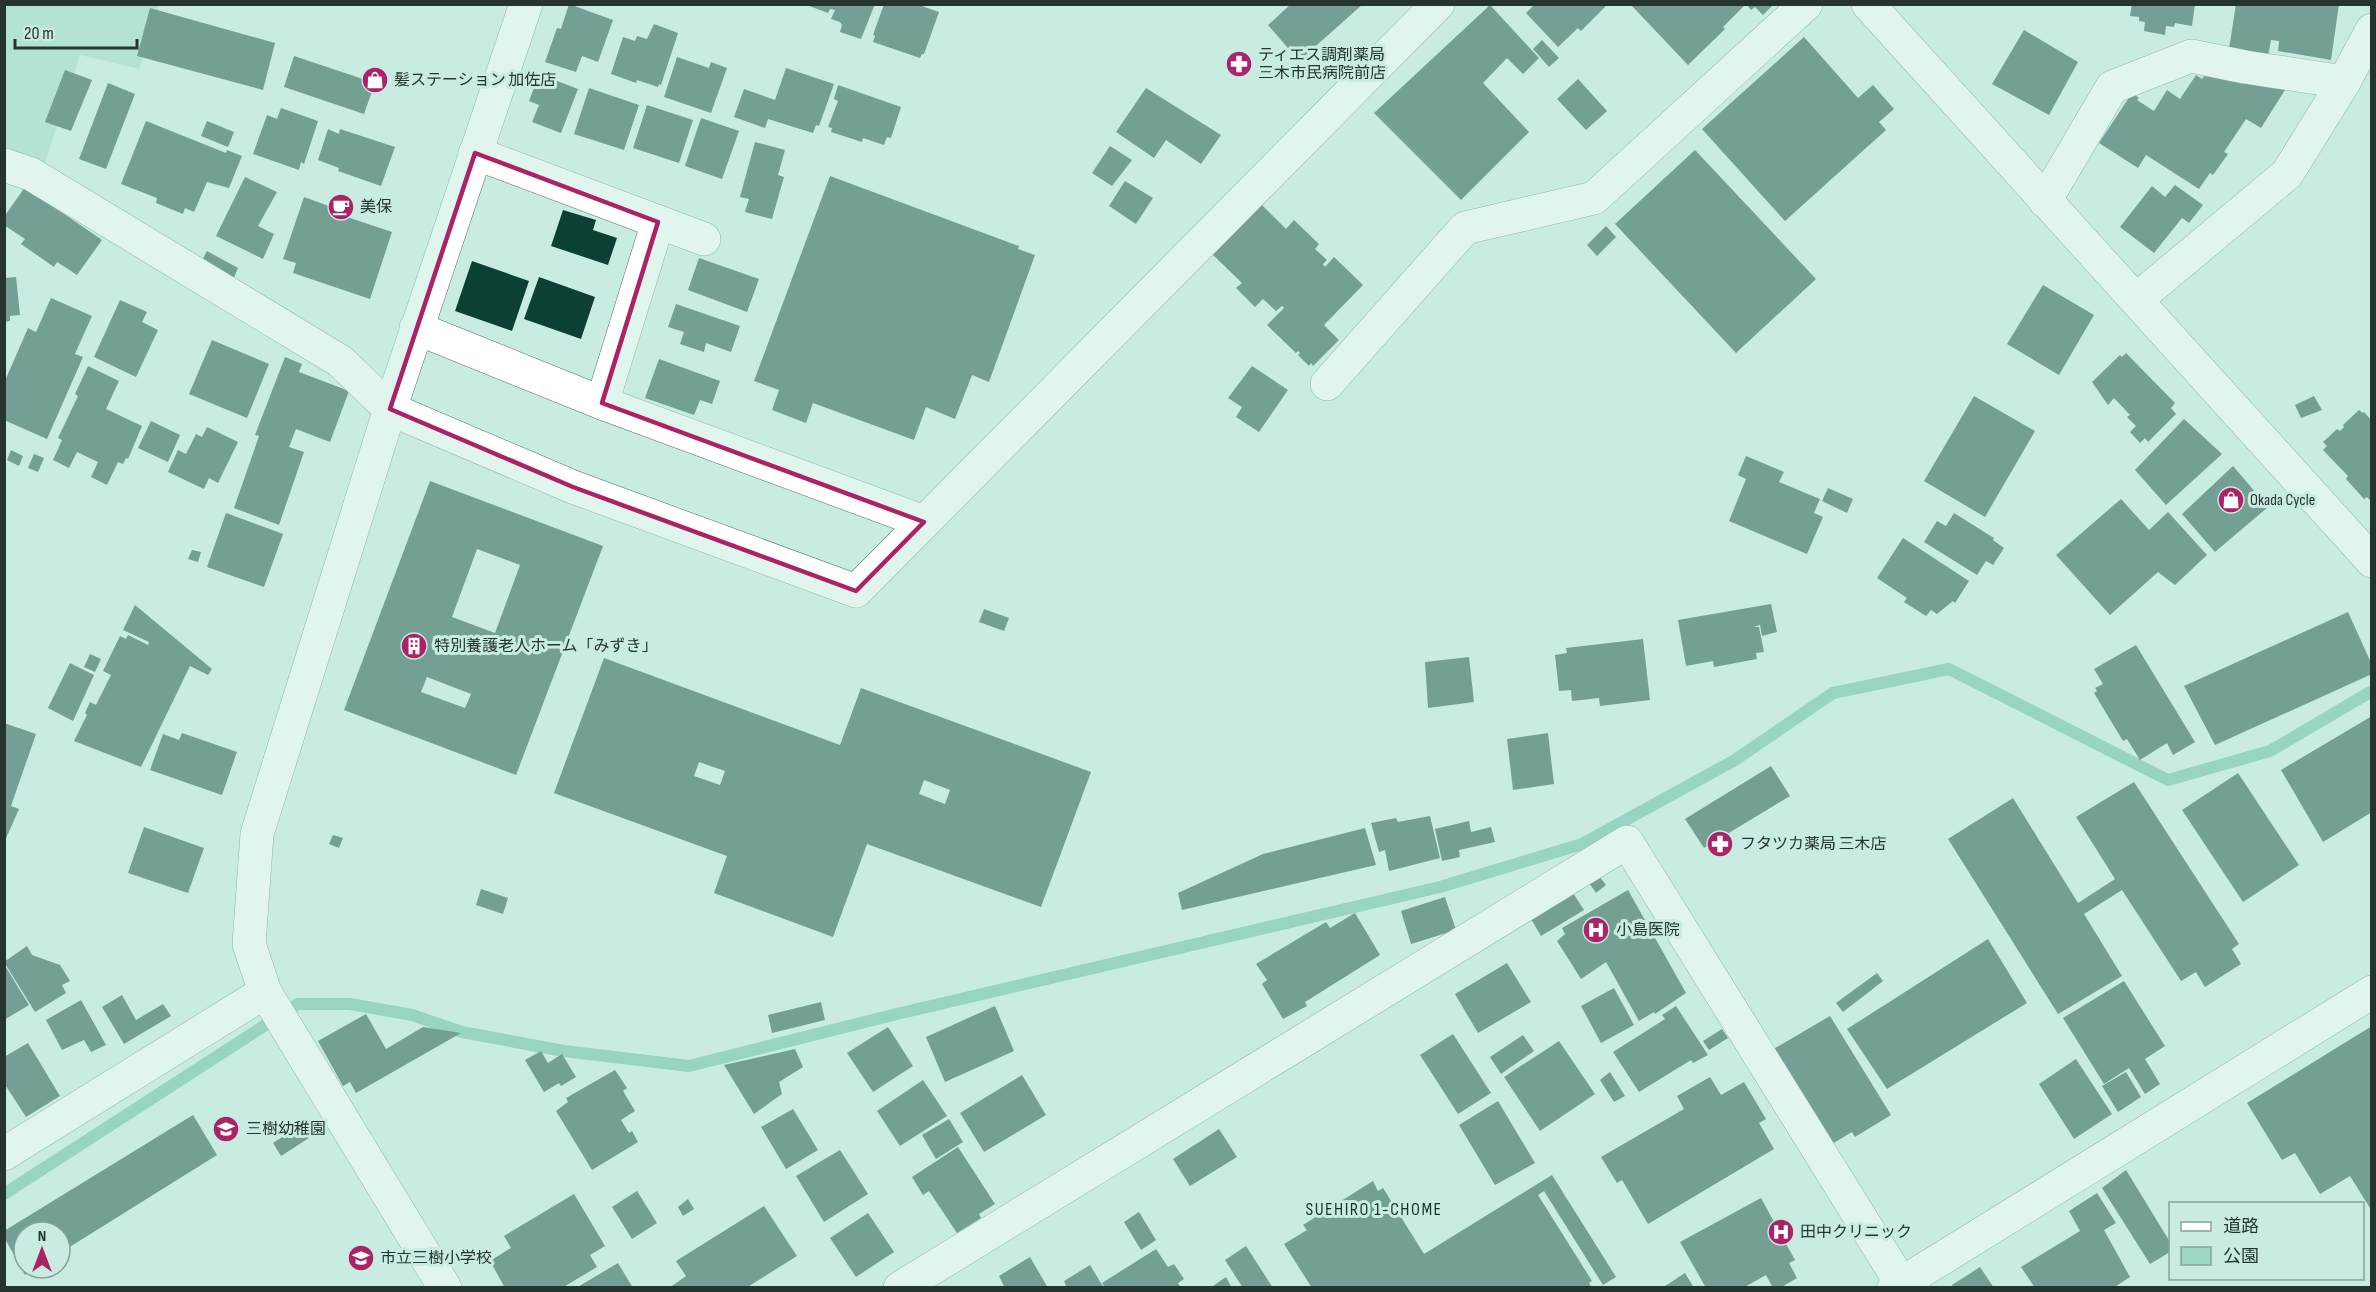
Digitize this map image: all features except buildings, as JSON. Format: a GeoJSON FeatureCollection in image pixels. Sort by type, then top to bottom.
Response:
{"type":"FeatureCollection","features":[{"type":"Feature","properties":{"kind":"street"},"geometry":{"type":"LineString","coordinates":[[445,1287],[266,992],[249,944],[257,834],[416,328],[526,4]]}},
{"type":"Feature","properties":{"kind":"street"},"geometry":{"type":"LineString","coordinates":[[4,165],[31,174],[340,361],[390,409],[573,487],[856,591],[1438,4]]}},
{"type":"Feature","properties":{"kind":"street"},"geometry":{"type":"LineString","coordinates":[[1326,384],[1465,228],[1594,198],[1806,4]]}},
{"type":"Feature","properties":{"kind":"street"},"geometry":{"type":"LineString","coordinates":[[1868,4],[2372,561]]}},
{"type":"Feature","properties":{"kind":"street"},"geometry":{"type":"LineString","coordinates":[[2136,300],[2287,174],[2344,82],[2372,30]]}},
{"type":"Feature","properties":{"kind":"street"},"geometry":{"type":"LineString","coordinates":[[2045,201],[2112,87],[2191,56],[2344,82]]}},
{"type":"Feature","properties":{"kind":"street"},"geometry":{"type":"LineString","coordinates":[[475,153],[704,239]]}},
{"type":"Feature","properties":{"kind":"street"},"geometry":{"type":"LineString","coordinates":[[602,403],[658,222]]}},
{"type":"Feature","properties":{"kind":"street"},"geometry":{"type":"LineString","coordinates":[[416,328],[602,403],[924,522]]}},
{"type":"Feature","properties":{"kind":"street"},"geometry":{"type":"LineString","coordinates":[[900,1287],[1627,842],[1897,1285],[2372,992]]}},
{"type":"Feature","properties":{"kind":"street"},"geometry":{"type":"LineString","coordinates":[[4,1154],[266,992]]}},
{"type":"Feature","properties":{"kind":"highlighted area"},"geometry":{"type":"Polygon","coordinates":[[[475,153],[658,222],[602,403],[924,522],[856,591],[573,487],[390,409],[475,153]]]}},
{"type":"Feature","properties":{"kind":"green space"},"geometry":{"type":"Polygon","coordinates":[[[5,5],[159,5],[139,69],[80,55],[44,166],[5,152],[5,5]]]}},
{"type":"Feature","properties":{"kind":"waterway"},"geometry":{"type":"LineString","coordinates":[[4,1194],[298,1004],[350,1004],[412,1015],[462,1032],[564,1051],[689,1066],[901,1013],[1440,887],[1582,844],[1735,760],[1833,693],[1949,669],[2168,780],[2270,751],[2372,691]]}},
{"type":"Feature","properties":{"kind":"place","name":"ティエス調剤薬局 三木市民病院前店"},"geometry":{"type":"Point","coordinates":[1239,64]}},
{"type":"Feature","properties":{"kind":"place","name":"髪ステーション 加佐店"},"geometry":{"type":"Point","coordinates":[375,80]}},
{"type":"Feature","properties":{"kind":"place","name":"美保"},"geometry":{"type":"Point","coordinates":[341,207]}},
{"type":"Feature","properties":{"kind":"place","name":"Okada Cycle"},"geometry":{"type":"Point","coordinates":[2231,500]}},
{"type":"Feature","properties":{"kind":"place","name":"特別養護老人ホーム「みずき」"},"geometry":{"type":"Point","coordinates":[414,646]}},
{"type":"Feature","properties":{"kind":"place","name":"フタツカ薬局 三木店"},"geometry":{"type":"Point","coordinates":[1720,844]}},
{"type":"Feature","properties":{"kind":"place","name":"小島医院"},"geometry":{"type":"Point","coordinates":[1596,930]}},
{"type":"Feature","properties":{"kind":"place","name":"三樹幼稚園"},"geometry":{"type":"Point","coordinates":[226,1129]}},
{"type":"Feature","properties":{"kind":"place","name":"田中クリニック"},"geometry":{"type":"Point","coordinates":[1781,1232]}},
{"type":"Feature","properties":{"kind":"place","name":"市立三樹小学校"},"geometry":{"type":"Point","coordinates":[361,1258]}},
{"type":"Feature","properties":{"kind":"district","name":"SUEHIRO 1-CHOME"},"geometry":{"type":"Point","coordinates":[1374,1209]}}]}
